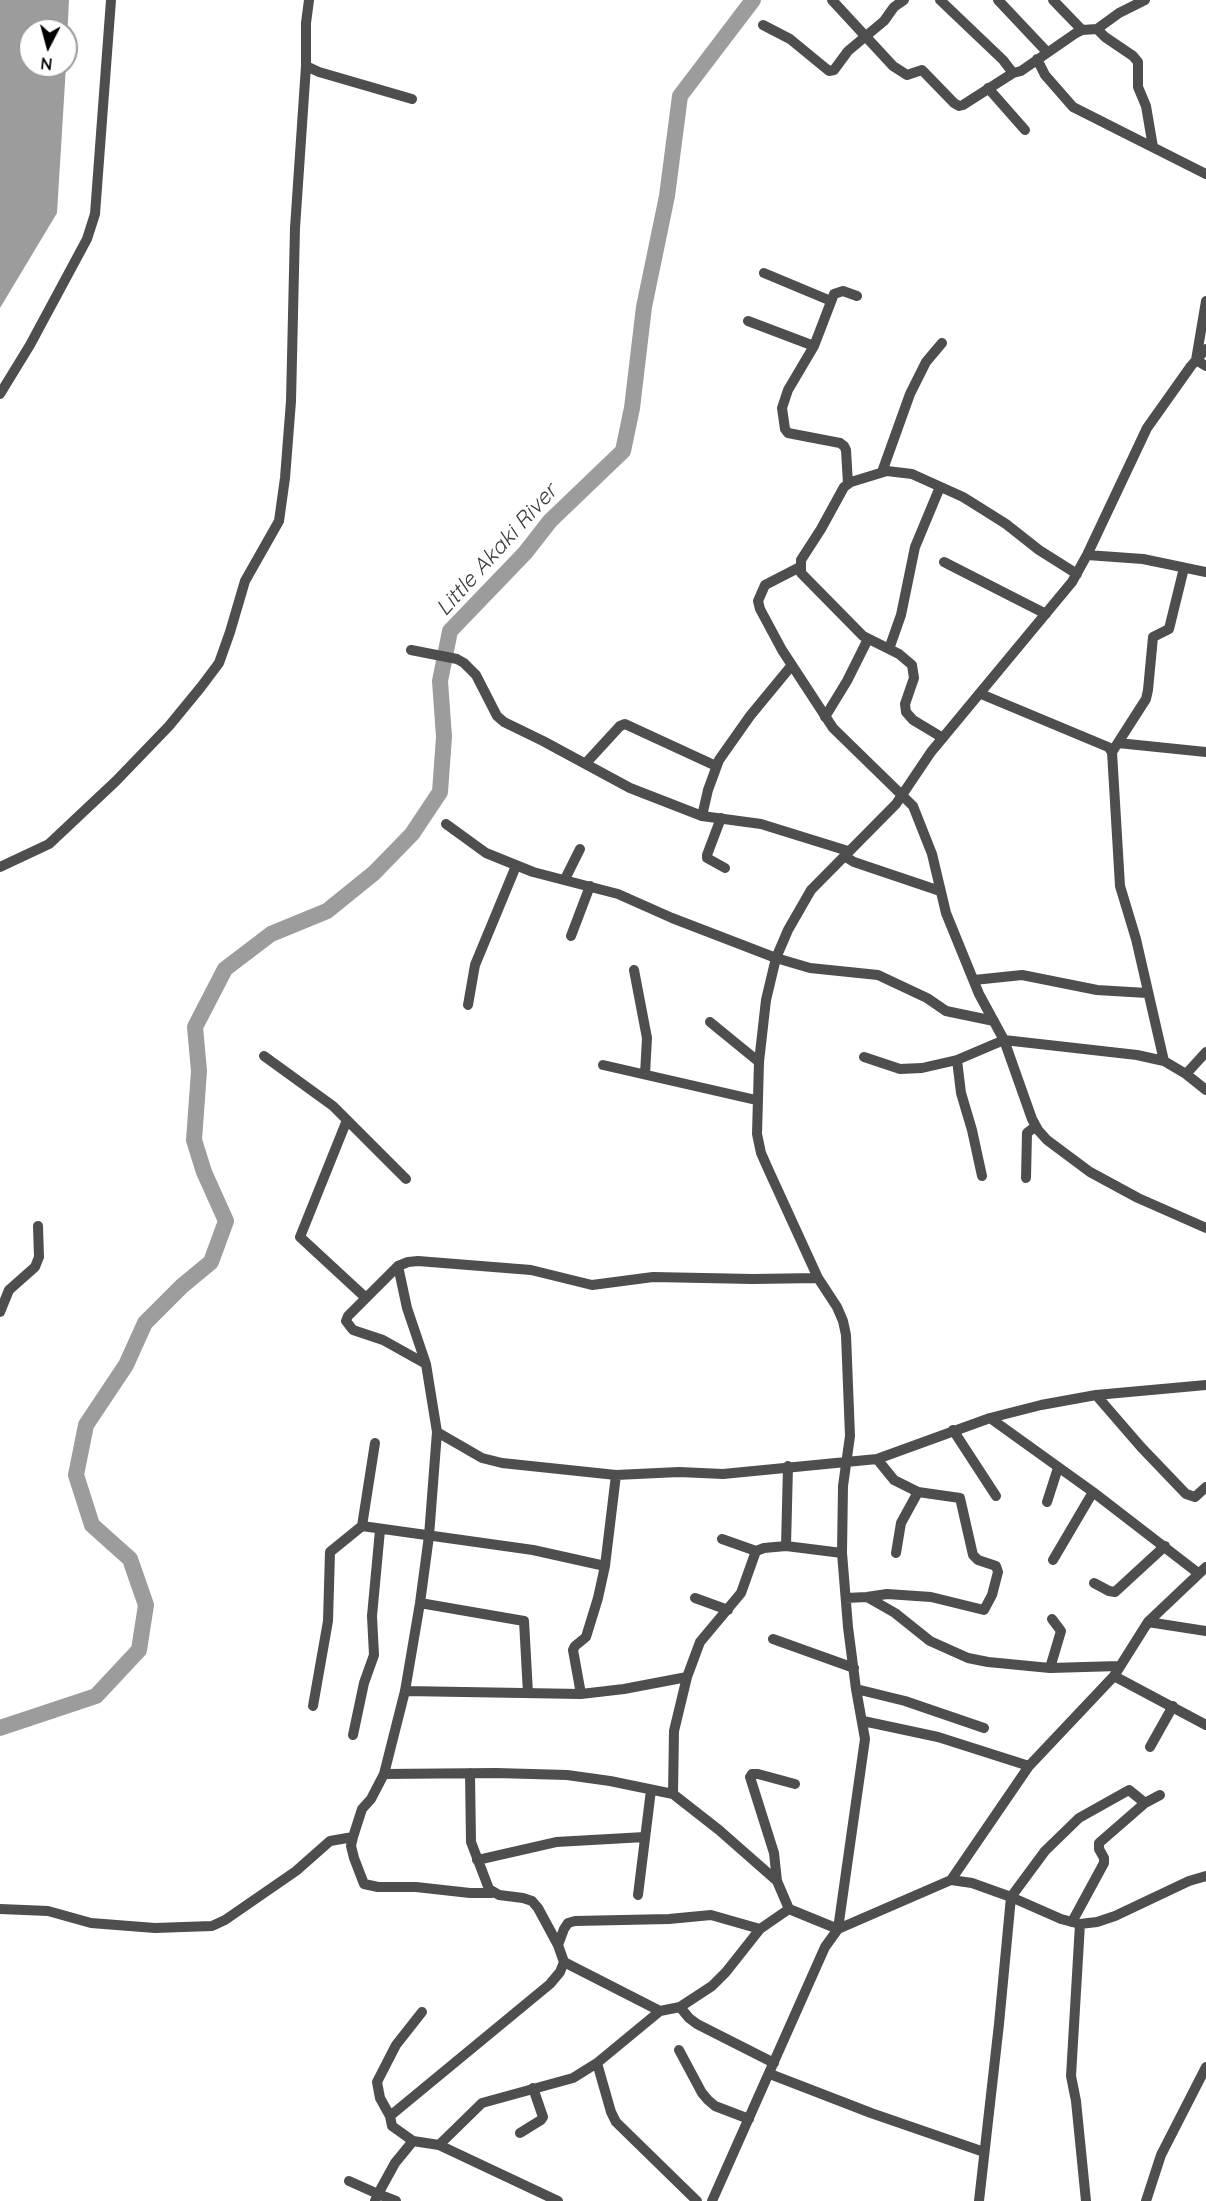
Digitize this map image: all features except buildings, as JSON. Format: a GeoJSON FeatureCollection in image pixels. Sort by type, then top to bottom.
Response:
{"type":"FeatureCollection","features":[{"type":"Feature","properties":{"kind":"street"},"geometry":{"type":"LineString","coordinates":[[0,394],[30,345],[87,239],[95,214],[111,0]]}},
{"type":"Feature","properties":{"kind":"street"},"geometry":{"type":"LineString","coordinates":[[0,867],[49,844],[116,781],[169,726],[201,687],[219,663],[245,581],[279,521],[291,401],[295,228],[309,0]]}},
{"type":"Feature","properties":{"kind":"street"},"geometry":{"type":"LineString","coordinates":[[832,0],[892,66],[904,75],[922,70],[959,106],[1013,73],[1021,71],[1082,30],[1097,29],[1130,3],[1145,0]]}},
{"type":"Feature","properties":{"kind":"street"},"geometry":{"type":"LineString","coordinates":[[763,24],[790,39],[829,71],[834,70],[848,51],[884,21],[890,3],[904,0]]}},
{"type":"Feature","properties":{"kind":"street"},"geometry":{"type":"LineString","coordinates":[[940,0],[1003,60],[1013,73]]}},
{"type":"Feature","properties":{"kind":"street"},"geometry":{"type":"LineString","coordinates":[[998,0],[1047,52]]}},
{"type":"Feature","properties":{"kind":"street"},"geometry":{"type":"LineString","coordinates":[[1053,0],[1082,30]]}},
{"type":"Feature","properties":{"kind":"street"},"geometry":{"type":"LineString","coordinates":[[1097,29],[1138,62],[1138,87],[1146,106],[1153,147]]}},
{"type":"Feature","properties":{"kind":"street"},"geometry":{"type":"LineString","coordinates":[[1037,59],[1045,75],[1073,107],[1206,174]]}},
{"type":"Feature","properties":{"kind":"street"},"geometry":{"type":"LineString","coordinates":[[306,66],[319,72],[412,99]]}},
{"type":"Feature","properties":{"kind":"street"},"geometry":{"type":"LineString","coordinates":[[988,88],[1025,130]]}},
{"type":"Feature","properties":{"kind":"street"},"geometry":{"type":"LineString","coordinates":[[764,273],[831,301]]}},
{"type":"Feature","properties":{"kind":"street"},"geometry":{"type":"LineString","coordinates":[[848,484],[844,446],[840,443],[793,435],[785,429],[782,408],[783,402],[814,346],[834,294],[838,291],[857,296]]}},
{"type":"Feature","properties":{"kind":"street"},"geometry":{"type":"LineString","coordinates":[[1196,360],[1206,301]]}},
{"type":"Feature","properties":{"kind":"street"},"geometry":{"type":"LineString","coordinates":[[748,321],[814,346]]}},
{"type":"Feature","properties":{"kind":"street"},"geometry":{"type":"LineString","coordinates":[[882,472],[910,393],[926,362],[942,343]]}},
{"type":"Feature","properties":{"kind":"street"},"geometry":{"type":"LineString","coordinates":[[712,2201],[825,1947],[838,1929],[865,1739],[856,1689],[842,1554],[842,1510],[850,1436],[846,1335],[837,1306],[818,1278],[761,1154],[757,1134],[756,1100],[759,1062],[766,1000],[776,958],[788,930],[811,890],[901,797],[943,738],[1077,574],[1147,428],[1196,360],[1206,350]]}},
{"type":"Feature","properties":{"kind":"street"},"geometry":{"type":"LineString","coordinates":[[1196,360],[1206,366]]}},
{"type":"Feature","properties":{"kind":"street"},"geometry":{"type":"LineString","coordinates":[[943,738],[913,720],[906,712],[905,704],[913,685],[912,665],[898,654],[868,639],[801,573],[801,560],[821,529],[839,494],[848,484],[882,472],[912,474],[963,497],[1077,574]]}},
{"type":"Feature","properties":{"kind":"street"},"geometry":{"type":"LineString","coordinates":[[889,649],[901,615],[915,547],[940,487]]}},
{"type":"Feature","properties":{"kind":"street"},"geometry":{"type":"LineString","coordinates":[[1087,555],[1143,559],[1206,572]]}},
{"type":"Feature","properties":{"kind":"street"},"geometry":{"type":"LineString","coordinates":[[944,562],[1046,614]]}},
{"type":"Feature","properties":{"kind":"street"},"geometry":{"type":"LineString","coordinates":[[800,567],[765,585],[758,601],[760,609],[792,665],[833,728],[901,797],[913,806],[932,854],[946,913],[974,980],[1004,1040],[1036,1126],[1047,1140],[1090,1172],[1138,1198],[1206,1228]]}},
{"type":"Feature","properties":{"kind":"street"},"geometry":{"type":"LineString","coordinates":[[1164,1061],[1136,939],[1120,886],[1115,747],[1146,699],[1153,637],[1169,629],[1184,568]]}},
{"type":"Feature","properties":{"kind":"street"},"geometry":{"type":"LineString","coordinates":[[825,717],[868,639]]}},
{"type":"Feature","properties":{"kind":"street"},"geometry":{"type":"LineString","coordinates":[[414,651],[457,659],[476,675],[497,716],[504,722],[630,788],[702,816],[761,824],[846,854],[854,862],[940,891]]}},
{"type":"Feature","properties":{"kind":"street"},"geometry":{"type":"LineString","coordinates":[[702,816],[716,766],[750,716],[792,665]]}},
{"type":"Feature","properties":{"kind":"street"},"geometry":{"type":"LineString","coordinates":[[981,694],[1108,747],[1206,752]]}},
{"type":"Feature","properties":{"kind":"street"},"geometry":{"type":"LineString","coordinates":[[586,764],[620,726],[625,724],[716,766]]}},
{"type":"Feature","properties":{"kind":"street"},"geometry":{"type":"LineString","coordinates":[[721,818],[706,855],[707,858],[725,868]]}},
{"type":"Feature","properties":{"kind":"street"},"geometry":{"type":"LineString","coordinates":[[446,824],[486,853],[516,866],[618,894],[672,918],[776,958],[810,968],[878,975],[927,998],[946,1011],[994,1021]]}},
{"type":"Feature","properties":{"kind":"street"},"geometry":{"type":"LineString","coordinates":[[565,879],[580,849]]}},
{"type":"Feature","properties":{"kind":"street"},"geometry":{"type":"LineString","coordinates":[[468,1005],[475,965],[516,866]]}},
{"type":"Feature","properties":{"kind":"street"},"geometry":{"type":"LineString","coordinates":[[571,936],[590,886]]}},
{"type":"Feature","properties":{"kind":"street"},"geometry":{"type":"LineString","coordinates":[[634,970],[647,1038],[645,1074]]}},
{"type":"Feature","properties":{"kind":"street"},"geometry":{"type":"LineString","coordinates":[[974,980],[1022,975],[1096,990],[1147,993]]}},
{"type":"Feature","properties":{"kind":"street"},"geometry":{"type":"LineString","coordinates":[[710,1022],[759,1062]]}},
{"type":"Feature","properties":{"kind":"street"},"geometry":{"type":"LineString","coordinates":[[864,1057],[900,1069],[922,1068],[957,1060],[1004,1040],[1137,1055],[1164,1061],[1186,1074],[1206,1090]]}},
{"type":"Feature","properties":{"kind":"street"},"geometry":{"type":"LineString","coordinates":[[1186,1074],[1206,1052]]}},
{"type":"Feature","properties":{"kind":"street"},"geometry":{"type":"LineString","coordinates":[[264,1056],[333,1106],[406,1179]]}},
{"type":"Feature","properties":{"kind":"street"},"geometry":{"type":"LineString","coordinates":[[957,1060],[961,1093],[982,1176]]}},
{"type":"Feature","properties":{"kind":"street"},"geometry":{"type":"LineString","coordinates":[[603,1065],[756,1100]]}},
{"type":"Feature","properties":{"kind":"street"},"geometry":{"type":"LineString","coordinates":[[347,1120],[300,1237],[366,1298]]}},
{"type":"Feature","properties":{"kind":"street"},"geometry":{"type":"LineString","coordinates":[[1026,1178],[1027,1133],[1036,1126]]}},
{"type":"Feature","properties":{"kind":"street"},"geometry":{"type":"LineString","coordinates":[[0,1312],[9,1290],[35,1267],[39,1257],[38,1226]]}},
{"type":"Feature","properties":{"kind":"street"},"geometry":{"type":"LineString","coordinates":[[426,1364],[389,1342],[353,1330],[346,1322],[348,1316],[398,1266],[418,1261],[531,1270],[592,1285],[653,1277],[818,1278]]}},
{"type":"Feature","properties":{"kind":"street"},"geometry":{"type":"LineString","coordinates":[[390,2116],[549,1984],[560,1972],[564,1962],[558,1944],[532,1901],[492,1893],[417,1887],[378,1887],[364,1884],[351,1846],[362,1809],[371,1799],[384,1774],[405,1690],[429,1536],[437,1432],[426,1364],[407,1308],[398,1266]]}},
{"type":"Feature","properties":{"kind":"street"},"geometry":{"type":"LineString","coordinates":[[437,1432],[482,1458],[502,1462],[616,1475],[679,1472],[723,1474],[877,1459],[953,1430],[1041,1405],[1096,1395],[1205,1387]]}},
{"type":"Feature","properties":{"kind":"street"},"geometry":{"type":"LineString","coordinates":[[1096,1395],[1186,1494],[1195,1497],[1206,1487]]}},
{"type":"Feature","properties":{"kind":"street"},"geometry":{"type":"LineString","coordinates":[[951,1880],[1029,1766],[1117,1671],[1148,1622],[1202,1570],[1165,1546],[990,1418]]}},
{"type":"Feature","properties":{"kind":"street"},"geometry":{"type":"LineString","coordinates":[[953,1430],[996,1496]]}},
{"type":"Feature","properties":{"kind":"street"},"geometry":{"type":"LineString","coordinates":[[314,1706],[328,1621],[328,1558],[333,1547],[362,1526],[375,1443]]}},
{"type":"Feature","properties":{"kind":"street"},"geometry":{"type":"LineString","coordinates":[[846,1598],[887,1593],[932,1597],[984,1610],[993,1595],[998,1568],[978,1560],[973,1555],[960,1498],[952,1495],[918,1492],[894,1480],[877,1459]]}},
{"type":"Feature","properties":{"kind":"street"},"geometry":{"type":"LineString","coordinates":[[786,1546],[788,1466]]}},
{"type":"Feature","properties":{"kind":"street"},"geometry":{"type":"LineString","coordinates":[[1047,1502],[1058,1468]]}},
{"type":"Feature","properties":{"kind":"street"},"geometry":{"type":"LineString","coordinates":[[581,1694],[573,1650],[574,1646],[586,1637],[598,1598],[605,1566],[616,1475]]}},
{"type":"Feature","properties":{"kind":"street"},"geometry":{"type":"LineString","coordinates":[[896,1553],[901,1523],[918,1492]]}},
{"type":"Feature","properties":{"kind":"street"},"geometry":{"type":"LineString","coordinates":[[1053,1560],[1093,1492]]}},
{"type":"Feature","properties":{"kind":"street"},"geometry":{"type":"LineString","coordinates":[[362,1526],[533,1550],[605,1566]]}},
{"type":"Feature","properties":{"kind":"street"},"geometry":{"type":"LineString","coordinates":[[353,1735],[364,1683],[374,1655],[372,1616],[380,1530]]}},
{"type":"Feature","properties":{"kind":"street"},"geometry":{"type":"LineString","coordinates":[[722,1539],[756,1551],[786,1546],[842,1554]]}},
{"type":"Feature","properties":{"kind":"street"},"geometry":{"type":"LineString","coordinates":[[1094,1583],[1114,1592],[1165,1546]]}},
{"type":"Feature","properties":{"kind":"street"},"geometry":{"type":"LineString","coordinates":[[673,1794],[674,1731],[687,1677],[700,1642],[741,1593],[756,1551]]}},
{"type":"Feature","properties":{"kind":"street"},"geometry":{"type":"LineString","coordinates":[[867,1597],[895,1613],[930,1641],[953,1653],[988,1662],[1117,1671],[1206,1725]]}},
{"type":"Feature","properties":{"kind":"street"},"geometry":{"type":"LineString","coordinates":[[695,1598],[728,1610]]}},
{"type":"Feature","properties":{"kind":"street"},"geometry":{"type":"LineString","coordinates":[[420,1603],[525,1621],[528,1693]]}},
{"type":"Feature","properties":{"kind":"street"},"geometry":{"type":"LineString","coordinates":[[1050,1668],[1061,1631],[1052,1619]]}},
{"type":"Feature","properties":{"kind":"street"},"geometry":{"type":"LineString","coordinates":[[1148,1622],[1206,1631]]}},
{"type":"Feature","properties":{"kind":"street"},"geometry":{"type":"LineString","coordinates":[[773,1639],[854,1668]]}},
{"type":"Feature","properties":{"kind":"street"},"geometry":{"type":"LineString","coordinates":[[405,1690],[581,1694],[624,1689],[687,1677]]}},
{"type":"Feature","properties":{"kind":"street"},"geometry":{"type":"LineString","coordinates":[[856,1689],[905,1701],[984,1728]]}},
{"type":"Feature","properties":{"kind":"street"},"geometry":{"type":"LineString","coordinates":[[1150,1747],[1173,1707]]}},
{"type":"Feature","properties":{"kind":"street"},"geometry":{"type":"LineString","coordinates":[[863,1721],[938,1737],[1029,1766]]}},
{"type":"Feature","properties":{"kind":"street"},"geometry":{"type":"LineString","coordinates":[[470,1773],[469,1832],[477,1860],[492,1893]]}},
{"type":"Feature","properties":{"kind":"street"},"geometry":{"type":"LineString","coordinates":[[384,1774],[567,1775],[673,1794],[719,1830],[777,1881]]}},
{"type":"Feature","properties":{"kind":"street"},"geometry":{"type":"LineString","coordinates":[[795,1784],[758,1774],[752,1774],[750,1777],[774,1853],[777,1881],[789,1909],[838,1929],[951,1880],[972,1883],[1076,1923],[1096,1922],[1115,1916],[1189,1881],[1204,1878]]}},
{"type":"Feature","properties":{"kind":"street"},"geometry":{"type":"LineString","coordinates":[[638,1895],[651,1790]]}},
{"type":"Feature","properties":{"kind":"street"},"geometry":{"type":"LineString","coordinates":[[979,2201],[1011,1898],[1045,1851],[1079,1818],[1129,1790],[1145,1803]]}},
{"type":"Feature","properties":{"kind":"street"},"geometry":{"type":"LineString","coordinates":[[1086,2201],[1076,2101],[1071,2076],[1076,1923],[1104,1863],[1099,1843],[1145,1803],[1160,1795]]}},
{"type":"Feature","properties":{"kind":"street"},"geometry":{"type":"LineString","coordinates":[[0,1910],[48,1911],[91,1923],[155,1929],[212,1926],[225,1920],[296,1871],[330,1841],[353,1837]]}},
{"type":"Feature","properties":{"kind":"street"},"geometry":{"type":"LineString","coordinates":[[477,1860],[556,1842],[645,1837]]}},
{"type":"Feature","properties":{"kind":"street"},"geometry":{"type":"LineString","coordinates":[[439,2145],[482,2103],[573,2078],[597,2063],[660,2011],[680,2007],[712,1986],[760,1929],[789,1909]]}},
{"type":"Feature","properties":{"kind":"street"},"geometry":{"type":"LineString","coordinates":[[558,1944],[568,1923],[575,1921],[669,1919],[711,1915],[760,1929]]}},
{"type":"Feature","properties":{"kind":"street"},"geometry":{"type":"LineString","coordinates":[[564,1962],[660,2011]]}},
{"type":"Feature","properties":{"kind":"street"},"geometry":{"type":"LineString","coordinates":[[680,2007],[689,2018],[698,2024],[772,2068],[871,2113],[984,2152]]}},
{"type":"Feature","properties":{"kind":"street"},"geometry":{"type":"LineString","coordinates":[[422,2012],[396,2045],[377,2082],[380,2098],[390,2116],[392,2126],[413,2141],[439,2145],[558,2201]]}},
{"type":"Feature","properties":{"kind":"street"},"geometry":{"type":"LineString","coordinates":[[679,2050],[708,2100],[715,2106],[749,2119]]}},
{"type":"Feature","properties":{"kind":"street"},"geometry":{"type":"LineString","coordinates":[[597,2063],[615,2122],[696,2201]]}},
{"type":"Feature","properties":{"kind":"street"},"geometry":{"type":"LineString","coordinates":[[1146,2201],[1161,2155],[1206,2067]]}},
{"type":"Feature","properties":{"kind":"street"},"geometry":{"type":"LineString","coordinates":[[520,2133],[541,2120],[543,2116],[533,2088]]}},
{"type":"Feature","properties":{"kind":"street"},"geometry":{"type":"LineString","coordinates":[[376,2197],[395,2163],[413,2141]]}},
{"type":"Feature","properties":{"kind":"street"},"geometry":{"type":"LineString","coordinates":[[349,2181],[376,2197],[396,2201]]}},
{"type":"Feature","properties":{"kind":"shaded area"},"geometry":{"type":"Polygon","coordinates":[[[0,0],[69,0],[68,18],[18,18],[18,78],[65,78],[57,213],[0,308],[0,0]]]}},
{"type":"Feature","properties":{"kind":"waterway","name":"Little Akaki River"},"geometry":{"type":"LineString","coordinates":[[0,1728],[96,1696],[139,1650],[146,1605],[130,1559],[92,1525],[76,1475],[86,1425],[126,1365],[145,1323],[182,1286],[211,1262],[226,1221],[204,1172],[194,1140],[199,1071],[195,1027],[225,969],[271,934],[327,911],[374,873],[412,834],[440,792],[444,737],[440,681],[450,631],[525,553],[550,521],[623,451],[632,408],[644,307],[667,196],[680,96],[753,0]]}}]}
